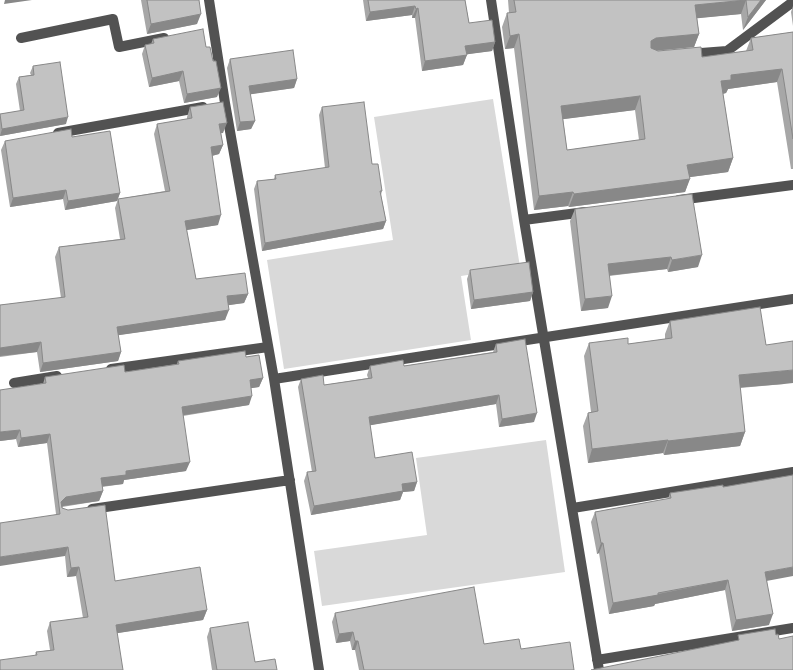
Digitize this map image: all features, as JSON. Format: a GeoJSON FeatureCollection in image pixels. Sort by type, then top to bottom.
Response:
{"type":"FeatureCollection","features":[{"type":"Feature","properties":{"kind":"street"},"geometry":{"type":"LineString","coordinates":[[209,0],[209,29],[225,103],[274,379],[319,670]]}},
{"type":"Feature","properties":{"kind":"street"},"geometry":{"type":"LineString","coordinates":[[491,0],[524,220],[545,337],[598,665],[793,628]]}},
{"type":"Feature","properties":{"kind":"street"},"geometry":{"type":"LineString","coordinates":[[680,55],[727,51],[790,4],[793,4]]}},
{"type":"Feature","properties":{"kind":"street"},"geometry":{"type":"LineString","coordinates":[[21,38],[114,19],[119,47],[176,36]]}},
{"type":"Feature","properties":{"kind":"street"},"geometry":{"type":"LineString","coordinates":[[49,135],[225,103]]}},
{"type":"Feature","properties":{"kind":"street"},"geometry":{"type":"LineString","coordinates":[[668,201],[793,185]]}},
{"type":"Feature","properties":{"kind":"street"},"geometry":{"type":"LineString","coordinates":[[524,220],[592,211]]}},
{"type":"Feature","properties":{"kind":"street"},"geometry":{"type":"LineString","coordinates":[[274,379],[793,300]]}},
{"type":"Feature","properties":{"kind":"street"},"geometry":{"type":"LineString","coordinates":[[102,370],[268,347]]}},
{"type":"Feature","properties":{"kind":"street"},"geometry":{"type":"LineString","coordinates":[[14,382],[63,376]]}},
{"type":"Feature","properties":{"kind":"street"},"geometry":{"type":"LineString","coordinates":[[573,508],[793,472]]}},
{"type":"Feature","properties":{"kind":"street"},"geometry":{"type":"LineString","coordinates":[[83,510],[290,480]]}},
{"type":"Feature","properties":{"kind":"shaded area"},"geometry":{"type":"Polygon","coordinates":[[[493,99],[520,267],[461,276],[471,340],[284,369],[267,260],[393,240],[374,117],[493,99]]]}},
{"type":"Feature","properties":{"kind":"shaded area"},"geometry":{"type":"Polygon","coordinates":[[[546,440],[565,572],[322,606],[314,551],[427,535],[416,458],[546,440]]]}},
{"type":"Feature","properties":{"kind":"building"},"geometry":{"type":"Polygon","coordinates":[[[147,0],[199,0],[201,14],[151,24],[147,0]]]}},
{"type":"Feature","properties":{"kind":"building"},"geometry":{"type":"Polygon","coordinates":[[[368,0],[465,0],[469,23],[492,20],[495,42],[465,46],[467,55],[425,61],[418,8],[416,9],[415,6],[370,12],[368,0]]]}},
{"type":"Feature","properties":{"kind":"building"},"geometry":{"type":"Polygon","coordinates":[[[514,0],[746,0],[695,5],[699,34],[656,38],[651,41],[651,48],[658,51],[701,47],[702,57],[753,50],[751,38],[793,32],[793,139],[782,69],[731,75],[731,80],[721,81],[733,158],[687,165],[690,179],[574,194],[573,192],[539,196],[519,34],[510,36],[507,13],[516,12],[514,0]],[[640,96],[561,106],[567,150],[645,139],[640,96]]]}},
{"type":"Feature","properties":{"kind":"building"},"geometry":{"type":"Polygon","coordinates":[[[746,0],[761,0],[748,17],[746,0]]]}},
{"type":"Feature","properties":{"kind":"building"},"geometry":{"type":"Polygon","coordinates":[[[203,29],[206,47],[210,47],[213,61],[216,61],[221,88],[187,94],[183,71],[152,78],[145,45],[154,43],[153,39],[203,29]]]}},
{"type":"Feature","properties":{"kind":"building"},"geometry":{"type":"Polygon","coordinates":[[[293,50],[297,79],[249,86],[255,121],[240,122],[230,59],[293,50]]]}},
{"type":"Feature","properties":{"kind":"building"},"geometry":{"type":"Polygon","coordinates":[[[60,62],[68,117],[2,129],[0,114],[24,110],[19,77],[34,75],[33,66],[60,62]]]}},
{"type":"Feature","properties":{"kind":"building"},"geometry":{"type":"Polygon","coordinates":[[[223,102],[227,123],[219,124],[223,145],[211,147],[221,215],[185,221],[196,279],[245,273],[248,294],[227,296],[229,310],[117,327],[121,352],[43,363],[41,342],[0,348],[0,305],[65,297],[59,247],[125,239],[118,199],[170,191],[157,124],[192,118],[190,107],[223,102]]]}},
{"type":"Feature","properties":{"kind":"building"},"geometry":{"type":"Polygon","coordinates":[[[364,102],[372,164],[378,164],[382,191],[380,191],[386,221],[265,243],[257,181],[276,179],[275,175],[329,167],[322,107],[364,102]]]}},
{"type":"Feature","properties":{"kind":"building"},"geometry":{"type":"Polygon","coordinates":[[[71,129],[72,137],[110,131],[120,193],[68,201],[66,190],[13,198],[5,141],[71,129]]]}},
{"type":"Feature","properties":{"kind":"building"},"geometry":{"type":"Polygon","coordinates":[[[692,194],[702,255],[672,260],[671,257],[608,264],[612,296],[585,299],[575,209],[692,194]]]}},
{"type":"Feature","properties":{"kind":"building"},"geometry":{"type":"Polygon","coordinates":[[[529,262],[533,292],[474,300],[470,270],[529,262]]]}},
{"type":"Feature","properties":{"kind":"building"},"geometry":{"type":"Polygon","coordinates":[[[760,307],[766,345],[793,341],[793,370],[739,375],[745,432],[592,449],[588,413],[598,411],[589,343],[628,338],[628,344],[672,338],[670,321],[760,307]]]}},
{"type":"Feature","properties":{"kind":"building"},"geometry":{"type":"Polygon","coordinates":[[[525,339],[537,413],[502,419],[499,395],[369,417],[375,458],[412,452],[417,482],[402,484],[403,491],[314,506],[307,472],[316,471],[301,379],[323,375],[324,385],[372,378],[370,366],[403,360],[404,366],[497,352],[496,344],[525,339]]]}},
{"type":"Feature","properties":{"kind":"building"},"geometry":{"type":"Polygon","coordinates":[[[245,351],[246,357],[259,355],[263,378],[250,380],[252,396],[182,407],[190,462],[126,471],[126,475],[101,478],[103,491],[66,497],[61,502],[62,508],[68,510],[105,505],[115,581],[200,567],[207,610],[116,625],[123,670],[0,670],[0,660],[37,655],[36,652],[54,650],[50,622],[88,617],[79,567],[71,568],[68,547],[0,557],[0,523],[60,514],[50,434],[21,438],[20,430],[0,432],[0,390],[46,383],[45,377],[124,365],[125,372],[179,364],[178,361],[245,351]]]}},
{"type":"Feature","properties":{"kind":"building"},"geometry":{"type":"Polygon","coordinates":[[[793,475],[793,567],[765,572],[773,614],[736,620],[728,580],[613,603],[603,543],[601,543],[595,512],[671,498],[670,493],[723,485],[723,487],[793,475]]]}},
{"type":"Feature","properties":{"kind":"building"},"geometry":{"type":"Polygon","coordinates":[[[474,587],[484,644],[519,639],[521,649],[570,642],[574,670],[364,670],[358,641],[355,641],[353,632],[339,634],[335,613],[474,587]]]}},
{"type":"Feature","properties":{"kind":"building"},"geometry":{"type":"Polygon","coordinates":[[[248,622],[255,662],[275,659],[277,670],[217,670],[210,628],[248,622]]]}},
{"type":"Feature","properties":{"kind":"building"},"geometry":{"type":"Polygon","coordinates":[[[775,629],[779,639],[793,636],[793,670],[591,670],[739,640],[738,635],[775,629]]]}}]}
